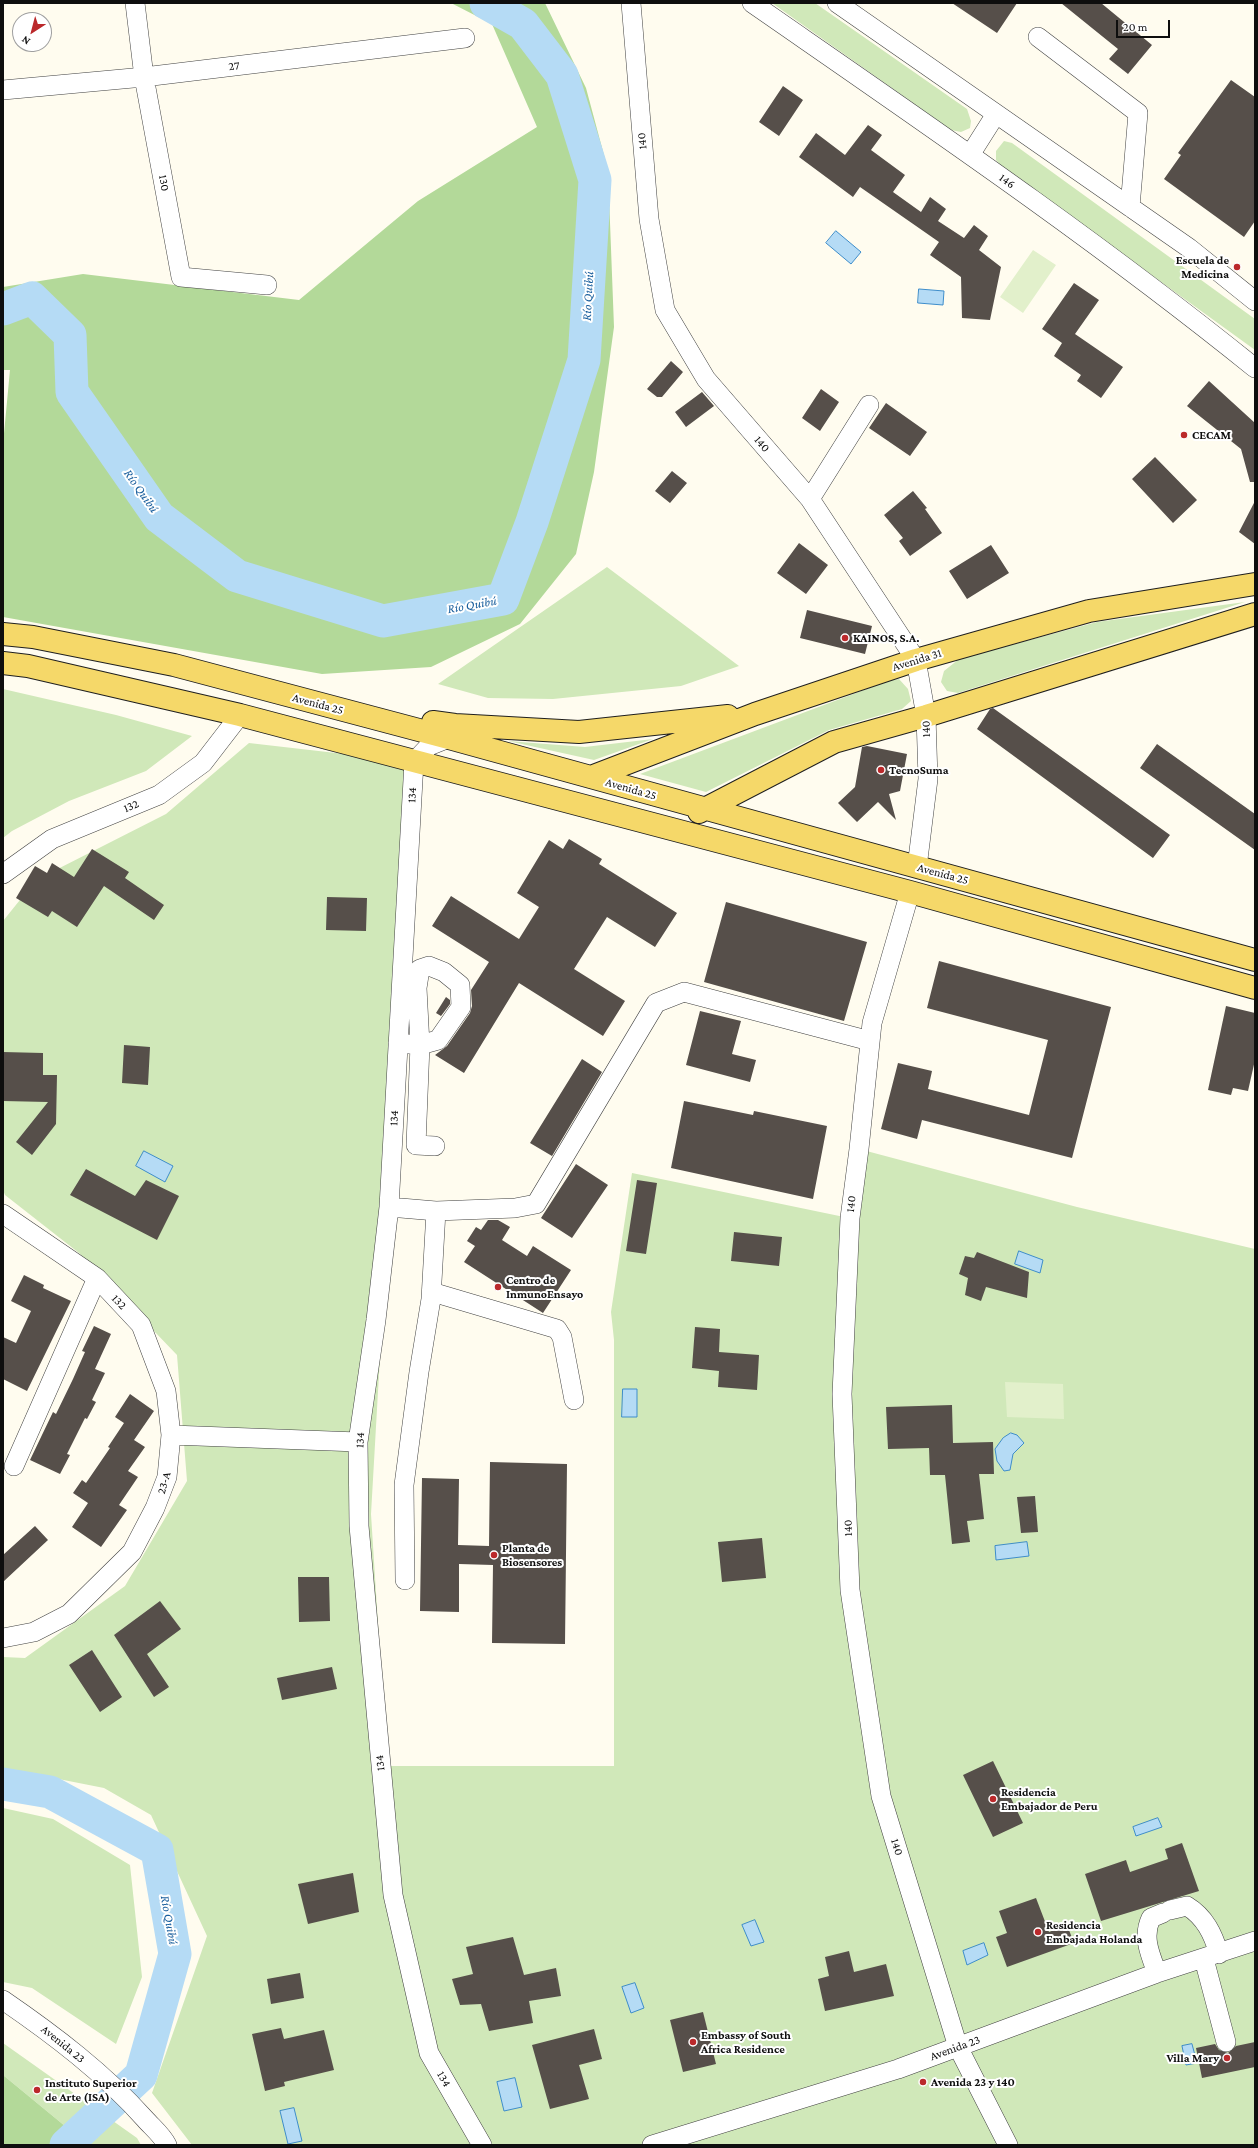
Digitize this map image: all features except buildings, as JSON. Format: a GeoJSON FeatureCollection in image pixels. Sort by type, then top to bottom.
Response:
{"type":"FeatureCollection","features":[{"type":"Feature","properties":{"kind":"main road","name":"Avenida 31"},"geometry":{"type":"LineString","coordinates":[[591,777],[755,714],[916,660],[1088,611],[1255,584]]}},
{"type":"Feature","properties":{"kind":"main road"},"geometry":{"type":"LineString","coordinates":[[654,825],[706,810],[834,742],[926,716],[1255,614]]}},
{"type":"Feature","properties":{"kind":"main road","name":"Avenida 25"},"geometry":{"type":"LineString","coordinates":[[3,634],[33,637],[174,666],[449,738],[1255,960]]}},
{"type":"Feature","properties":{"kind":"main road"},"geometry":{"type":"LineString","coordinates":[[3,663],[28,666],[240,715],[910,892],[1255,988]]}},
{"type":"Feature","properties":{"kind":"main road"},"geometry":{"type":"LineString","coordinates":[[313,703],[455,725],[579,732],[755,714]]}},
{"type":"Feature","properties":{"kind":"street","name":"130"},"geometry":{"type":"LineString","coordinates":[[135,3],[144,77],[181,277],[267,285]]}},
{"type":"Feature","properties":{"kind":"street","name":"140"},"geometry":{"type":"LineString","coordinates":[[631,3],[649,219],[665,310],[706,379],[810,499],[916,660],[926,716],[928,779],[917,867]]}},
{"type":"Feature","properties":{"kind":"street","name":"146"},"geometry":{"type":"LineString","coordinates":[[752,3],[970,155],[1178,306],[1255,368]]}},
{"type":"Feature","properties":{"kind":"street"},"geometry":{"type":"LineString","coordinates":[[837,3],[1189,248],[1255,301]]}},
{"type":"Feature","properties":{"kind":"street"},"geometry":{"type":"LineString","coordinates":[[1038,37],[1138,113],[1130,207]]}},
{"type":"Feature","properties":{"kind":"street","name":"27"},"geometry":{"type":"LineString","coordinates":[[3,90],[144,77],[465,38]]}},
{"type":"Feature","properties":{"kind":"street"},"geometry":{"type":"LineString","coordinates":[[970,155],[996,114]]}},
{"type":"Feature","properties":{"kind":"street"},"geometry":{"type":"LineString","coordinates":[[810,499],[869,405]]}},
{"type":"Feature","properties":{"kind":"street","name":"132"},"geometry":{"type":"LineString","coordinates":[[3,874],[52,840],[159,795],[203,763],[240,715]]}},
{"type":"Feature","properties":{"kind":"street"},"geometry":{"type":"LineString","coordinates":[[414,762],[429,746],[449,738]]}},
{"type":"Feature","properties":{"kind":"street","name":"134"},"geometry":{"type":"LineString","coordinates":[[414,762],[389,1207],[376,1320],[358,1442],[359,1526],[393,1895],[429,2053],[482,2145]]}},
{"type":"Feature","properties":{"kind":"street","name":"140"},"geometry":{"type":"LineString","coordinates":[[910,892],[872,1024],[850,1218],[842,1394],[850,1590],[881,1796],[958,2047],[1008,2145]]}},
{"type":"Feature","properties":{"kind":"street"},"geometry":{"type":"LineString","coordinates":[[389,1207],[436,1212],[515,1208],[536,1204],[656,1003],[684,992],[870,1042]]}},
{"type":"Feature","properties":{"kind":"street"},"geometry":{"type":"LineString","coordinates":[[398,1043],[420,1045],[416,1145],[435,1146]]}},
{"type":"Feature","properties":{"kind":"street"},"geometry":{"type":"LineString","coordinates":[[405,1580],[404,1485],[432,1292],[436,1212]]}},
{"type":"Feature","properties":{"kind":"street","name":"132"},"geometry":{"type":"LineString","coordinates":[[3,1214],[97,1278],[141,1325],[166,1391],[171,1435]]}},
{"type":"Feature","properties":{"kind":"street"},"geometry":{"type":"LineString","coordinates":[[14,1466],[97,1278]]}},
{"type":"Feature","properties":{"kind":"street"},"geometry":{"type":"LineString","coordinates":[[432,1292],[557,1330],[562,1337],[574,1400]]}},
{"type":"Feature","properties":{"kind":"street"},"geometry":{"type":"LineString","coordinates":[[171,1435],[358,1442]]}},
{"type":"Feature","properties":{"kind":"street","name":"23-A"},"geometry":{"type":"LineString","coordinates":[[3,1638],[34,1632],[69,1614],[132,1552],[155,1508],[167,1477],[171,1435]]}},
{"type":"Feature","properties":{"kind":"street"},"geometry":{"type":"LineString","coordinates":[[1157,1973],[1147,1944],[1147,1927],[1151,1918],[1187,1906],[1197,1912],[1206,1924],[1226,2042]]}},
{"type":"Feature","properties":{"kind":"street","name":"Avenida 23"},"geometry":{"type":"LineString","coordinates":[[652,2145],[898,2069],[1157,1973],[1255,1941]]}},
{"type":"Feature","properties":{"kind":"street","name":"Avenida 23"},"geometry":{"type":"LineString","coordinates":[[3,2000],[65,2044],[104,2078],[134,2106],[167,2145]]}},
{"type":"Feature","properties":{"kind":"green space"},"geometry":{"type":"Polygon","coordinates":[[[451,3],[545,3],[586,88],[608,170],[614,327],[594,472],[576,554],[520,624],[431,667],[322,674],[3,617],[3,444],[10,370],[3,370],[3,287],[83,274],[299,300],[418,201],[537,127],[492,24],[451,3]]]}},
{"type":"Feature","properties":{"kind":"green space"},"geometry":{"type":"Polygon","coordinates":[[[772,3],[815,3],[967,109],[971,121],[970,128],[961,132],[951,130],[772,3]]]}},
{"type":"Feature","properties":{"kind":"green space"},"geometry":{"type":"Polygon","coordinates":[[[1004,141],[1012,143],[1255,319],[1255,350],[1001,166],[996,160],[996,151],[1004,141]]]}},
{"type":"Feature","properties":{"kind":"green space"},"geometry":{"type":"Polygon","coordinates":[[[1033,250],[1056,265],[1023,313],[1000,297],[1033,250]]]}},
{"type":"Feature","properties":{"kind":"green space"},"geometry":{"type":"Polygon","coordinates":[[[607,567],[739,666],[681,686],[553,699],[488,698],[438,684],[607,567]]]}},
{"type":"Feature","properties":{"kind":"green space"},"geometry":{"type":"Polygon","coordinates":[[[1245,602],[958,693],[947,691],[941,682],[944,671],[959,659],[1097,622],[1245,602]]]}},
{"type":"Feature","properties":{"kind":"green space"},"geometry":{"type":"Polygon","coordinates":[[[899,679],[908,689],[911,701],[902,709],[829,730],[706,792],[640,774],[888,681],[899,679]]]}},
{"type":"Feature","properties":{"kind":"green space"},"geometry":{"type":"Polygon","coordinates":[[[3,689],[116,715],[192,736],[146,771],[69,801],[12,831],[3,838],[3,689]]]}},
{"type":"Feature","properties":{"kind":"green space"},"geometry":{"type":"Polygon","coordinates":[[[653,739],[594,760],[508,741],[585,747],[653,739]]]}},
{"type":"Feature","properties":{"kind":"green space"},"geometry":{"type":"Polygon","coordinates":[[[249,743],[414,762],[371,1514],[387,1766],[614,1766],[614,1340],[611,1312],[632,1173],[849,1218],[859,1149],[1077,1207],[1255,1249],[1255,2145],[192,2145],[152,2093],[207,1936],[151,1815],[104,1788],[3,1768],[3,1657],[25,1658],[125,1586],[187,1481],[177,1355],[79,1253],[5,1195],[3,1190],[3,921],[36,880],[166,814],[249,743]]]}},
{"type":"Feature","properties":{"kind":"green space"},"geometry":{"type":"Polygon","coordinates":[[[1005,1382],[1063,1384],[1064,1419],[1007,1417],[1005,1382]]]}},
{"type":"Feature","properties":{"kind":"green space"},"geometry":{"type":"Polygon","coordinates":[[[3,1808],[53,1819],[130,1865],[142,1977],[116,2044],[32,1988],[3,1982],[3,1808]]]}},
{"type":"Feature","properties":{"kind":"green space"},"geometry":{"type":"Polygon","coordinates":[[[3,2043],[137,2138],[141,2145],[88,2145],[3,2075],[3,2043]]]}},
{"type":"Feature","properties":{"kind":"green space"},"geometry":{"type":"Polygon","coordinates":[[[3,2075],[88,2145],[3,2145],[3,2075]]]}},
{"type":"Feature","properties":{"kind":"water"},"geometry":{"type":"Polygon","coordinates":[[[836,231],[861,252],[851,264],[826,243],[836,231]]]}},
{"type":"Feature","properties":{"kind":"water"},"geometry":{"type":"Polygon","coordinates":[[[919,289],[944,291],[943,305],[918,303],[919,289]]]}},
{"type":"Feature","properties":{"kind":"water"},"geometry":{"type":"Polygon","coordinates":[[[144,1151],[173,1166],[165,1182],[136,1166],[144,1151]]]}},
{"type":"Feature","properties":{"kind":"water"},"geometry":{"type":"Polygon","coordinates":[[[1019,1251],[1043,1260],[1040,1273],[1015,1264],[1019,1251]]]}},
{"type":"Feature","properties":{"kind":"water"},"geometry":{"type":"Polygon","coordinates":[[[623,1389],[637,1389],[637,1417],[622,1417],[623,1389]]]}},
{"type":"Feature","properties":{"kind":"water"},"geometry":{"type":"Polygon","coordinates":[[[1011,1433],[1017,1435],[1024,1443],[1013,1454],[1010,1470],[1004,1471],[997,1461],[995,1449],[1003,1438],[1011,1433]]]}},
{"type":"Feature","properties":{"kind":"water"},"geometry":{"type":"Polygon","coordinates":[[[1027,1542],[1029,1556],[996,1560],[995,1546],[1027,1542]]]}},
{"type":"Feature","properties":{"kind":"water"},"geometry":{"type":"Polygon","coordinates":[[[1158,1818],[1162,1827],[1136,1836],[1133,1827],[1158,1818]]]}},
{"type":"Feature","properties":{"kind":"water"},"geometry":{"type":"Polygon","coordinates":[[[755,1920],[764,1942],[751,1946],[742,1925],[755,1920]]]}},
{"type":"Feature","properties":{"kind":"water"},"geometry":{"type":"Polygon","coordinates":[[[984,1943],[988,1955],[967,1965],[963,1951],[984,1943]]]}},
{"type":"Feature","properties":{"kind":"water"},"geometry":{"type":"Polygon","coordinates":[[[635,1983],[644,2008],[631,2013],[622,1987],[635,1983]]]}},
{"type":"Feature","properties":{"kind":"water"},"geometry":{"type":"Polygon","coordinates":[[[1192,2044],[1197,2063],[1186,2065],[1182,2046],[1192,2044]]]}},
{"type":"Feature","properties":{"kind":"water"},"geometry":{"type":"Polygon","coordinates":[[[515,2078],[522,2107],[504,2111],[497,2082],[515,2078]]]}},
{"type":"Feature","properties":{"kind":"water"},"geometry":{"type":"Polygon","coordinates":[[[294,2108],[302,2141],[288,2144],[280,2111],[294,2108]]]}},
{"type":"Feature","properties":{"kind":"waterway","name":"Río Quibú"},"geometry":{"type":"LineString","coordinates":[[3,309],[32,298],[70,335],[72,392],[159,517],[237,576],[383,621],[503,599],[532,522],[584,360],[595,180],[562,75],[523,24],[486,3]]}},
{"type":"Feature","properties":{"kind":"waterway","name":"Río Quibú"},"geometry":{"type":"LineString","coordinates":[[3,1784],[50,1792],[157,1850],[175,1954],[141,2075],[66,2145]]}},
{"type":"Feature","properties":{"kind":"place","name":"Escuela de Medicina"},"geometry":{"type":"Point","coordinates":[1237,267]}},
{"type":"Feature","properties":{"kind":"place","name":"CECAM"},"geometry":{"type":"Point","coordinates":[1184,435]}},
{"type":"Feature","properties":{"kind":"place","name":"KAINOS, S.A."},"geometry":{"type":"Point","coordinates":[845,638]}},
{"type":"Feature","properties":{"kind":"place","name":"TecnoSuma"},"geometry":{"type":"Point","coordinates":[881,770]}},
{"type":"Feature","properties":{"kind":"place","name":"Centro de InmunoEnsayo"},"geometry":{"type":"Point","coordinates":[498,1287]}},
{"type":"Feature","properties":{"kind":"place","name":"Planta de Biosensores"},"geometry":{"type":"Point","coordinates":[494,1555]}},
{"type":"Feature","properties":{"kind":"place","name":"Residencia Embajador de Peru"},"geometry":{"type":"Point","coordinates":[993,1799]}},
{"type":"Feature","properties":{"kind":"place","name":"Residencia Embajada Holanda"},"geometry":{"type":"Point","coordinates":[1038,1932]}},
{"type":"Feature","properties":{"kind":"place","name":"Embassy of South Africa Residence"},"geometry":{"type":"Point","coordinates":[693,2042]}},
{"type":"Feature","properties":{"kind":"place","name":"Villa Mary"},"geometry":{"type":"Point","coordinates":[1227,2058]}},
{"type":"Feature","properties":{"kind":"place","name":"Avenida 23 y 140"},"geometry":{"type":"Point","coordinates":[923,2082]}},
{"type":"Feature","properties":{"kind":"place","name":"Instituto Superior de Arte (ISA)"},"geometry":{"type":"Point","coordinates":[37,2090]}}]}
